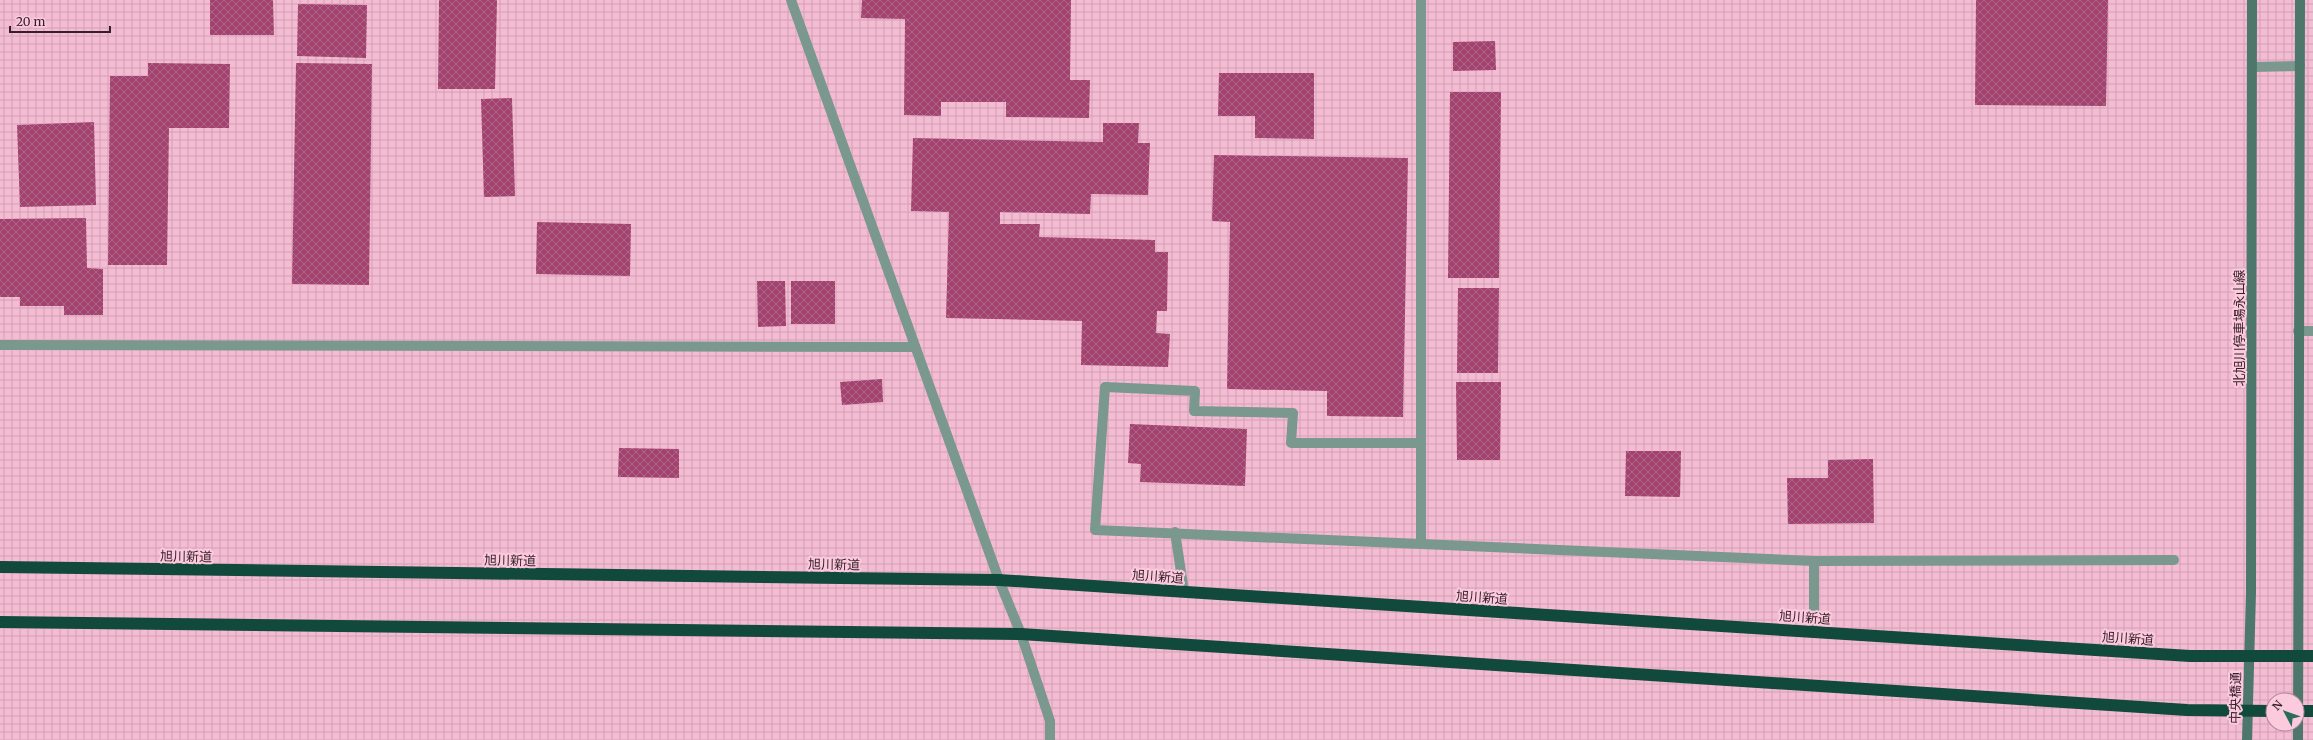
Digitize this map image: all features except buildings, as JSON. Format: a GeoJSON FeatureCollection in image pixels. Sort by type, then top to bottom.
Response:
{"type":"FeatureCollection","features":[{"type":"Feature","properties":{"kind":"highway","name":"旭川新道"},"geometry":{"type":"LineString","coordinates":[[0,568],[999,580],[2190,656],[2313,656]]}},
{"type":"Feature","properties":{"kind":"highway"},"geometry":{"type":"LineString","coordinates":[[0,622],[1022,634],[2179,709],[2265,711]]}},
{"type":"Feature","properties":{"kind":"main road","name":"北旭川停車場永山線"},"geometry":{"type":"LineString","coordinates":[[2249,657],[2252,0]]}},
{"type":"Feature","properties":{"kind":"main road"},"geometry":{"type":"LineString","coordinates":[[2298,692],[2300,0]]}},
{"type":"Feature","properties":{"kind":"main road","name":"中央橋通"},"geometry":{"type":"LineString","coordinates":[[2247,740],[2249,657]]}},
{"type":"Feature","properties":{"kind":"street"},"geometry":{"type":"LineString","coordinates":[[791,0],[999,580],[1022,634],[1050,722],[1050,740]]}},
{"type":"Feature","properties":{"kind":"street"},"geometry":{"type":"LineString","coordinates":[[1421,0],[1422,544]]}},
{"type":"Feature","properties":{"kind":"street"},"geometry":{"type":"LineString","coordinates":[[2252,67],[2300,66]]}},
{"type":"Feature","properties":{"kind":"street"},"geometry":{"type":"LineString","coordinates":[[2298,331],[2313,331]]}},
{"type":"Feature","properties":{"kind":"street"},"geometry":{"type":"LineString","coordinates":[[0,344],[915,347]]}},
{"type":"Feature","properties":{"kind":"street"},"geometry":{"type":"LineString","coordinates":[[1421,442],[1290,443],[1293,413],[1194,411],[1195,391],[1105,387],[1095,530],[1175,532],[1814,561],[2174,560]]}},
{"type":"Feature","properties":{"kind":"street"},"geometry":{"type":"LineString","coordinates":[[1175,532],[1184,592]]}},
{"type":"Feature","properties":{"kind":"street"},"geometry":{"type":"LineString","coordinates":[[1814,561],[1814,632]]}},
{"type":"Feature","properties":{"kind":"shaded area"},"geometry":{"type":"Polygon","coordinates":[[[0,0],[2313,0],[2313,740],[0,740],[0,0]]]}}]}
